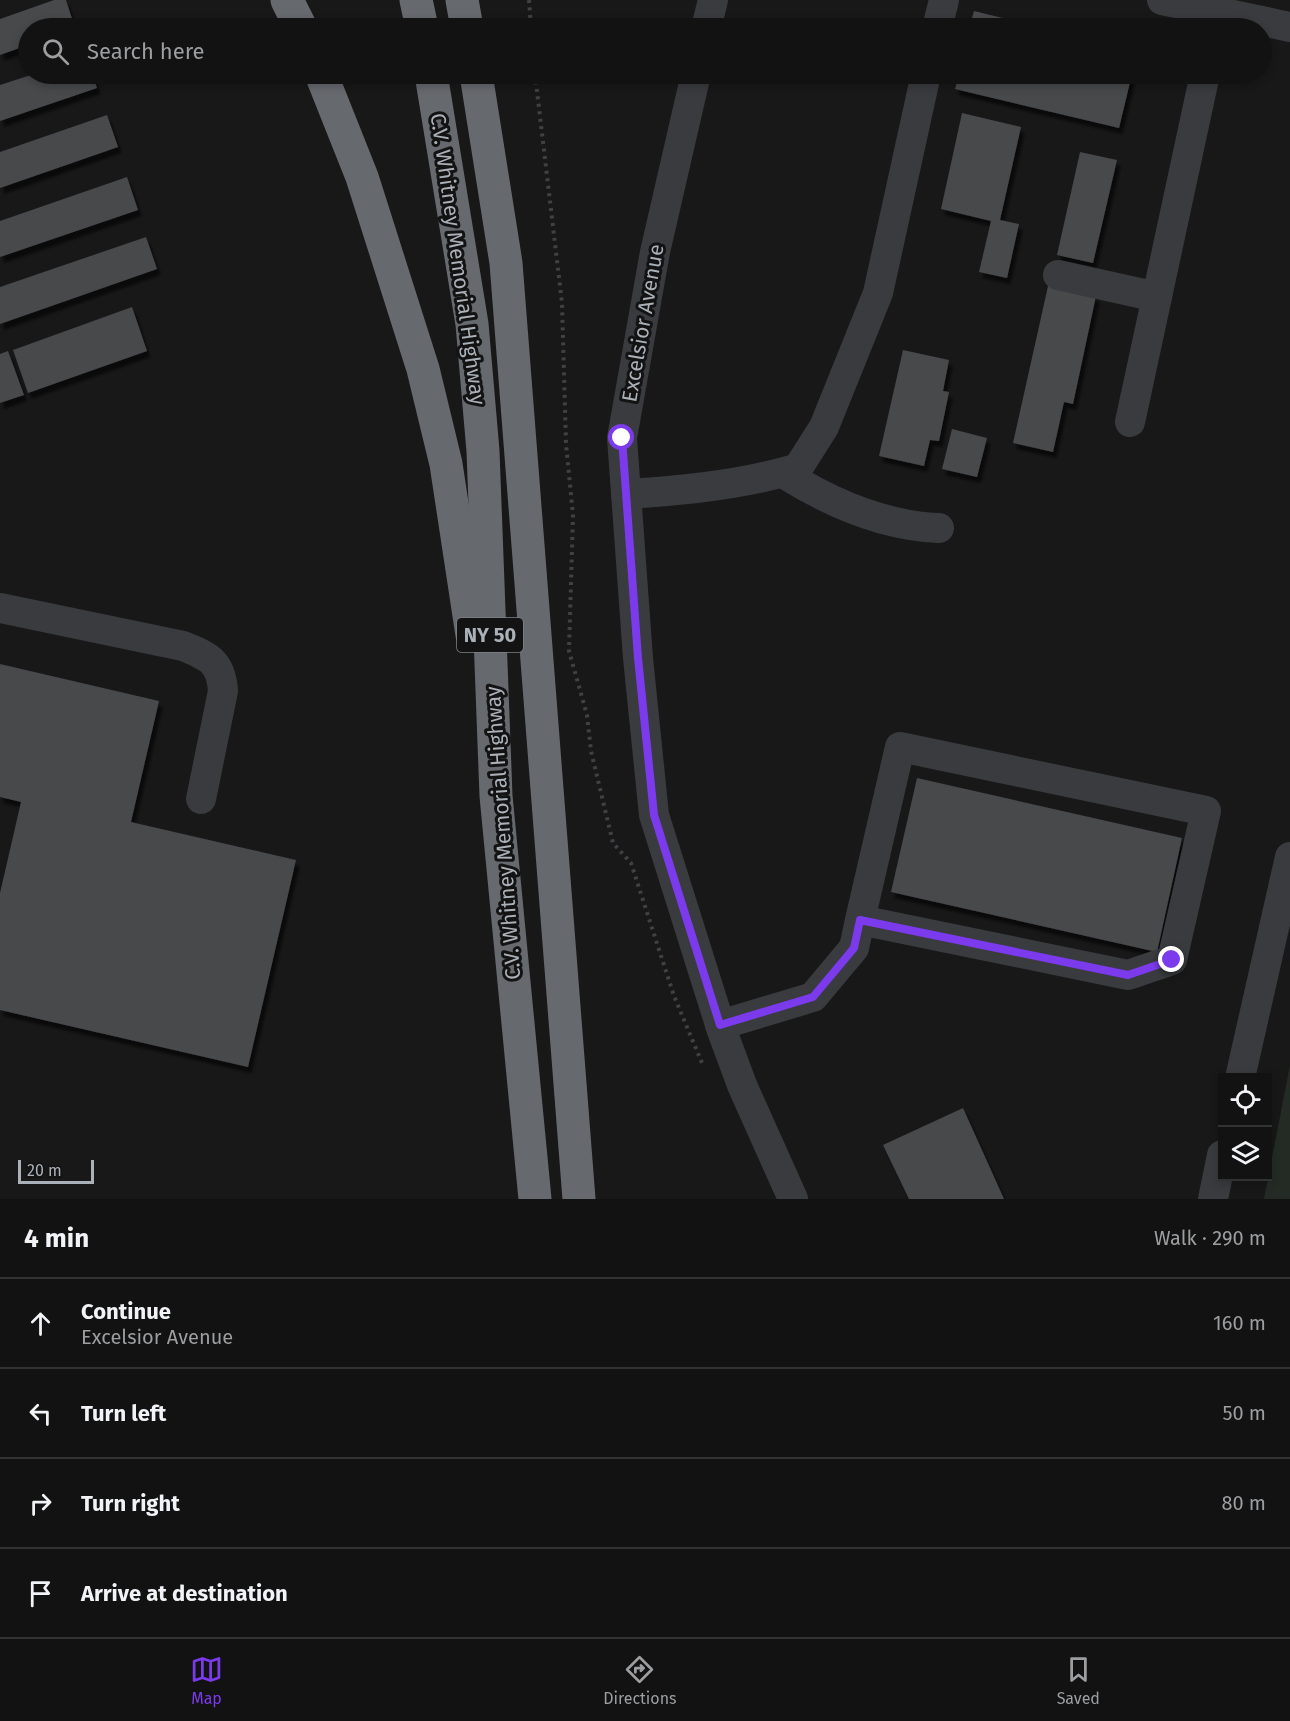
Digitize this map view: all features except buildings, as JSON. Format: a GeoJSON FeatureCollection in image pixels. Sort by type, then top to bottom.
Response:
{"type":"FeatureCollection","features":[{"type":"Feature","properties":{"kind":"highway"},"geometry":{"type":"LineString","coordinates":[[287,0],[296,18]]}},
{"type":"Feature","properties":{"kind":"highway"},"geometry":{"type":"LineString","coordinates":[[416,0],[420,18]]}},
{"type":"Feature","properties":{"kind":"highway"},"geometry":{"type":"LineString","coordinates":[[462,0],[465,18]]}},
{"type":"Feature","properties":{"kind":"highway"},"geometry":{"type":"LineString","coordinates":[[325,84],[369,199],[428,390],[446,464],[496,796]]}},
{"type":"Feature","properties":{"kind":"highway","name":"C.V. Whitney Memorial Highway"},"geometry":{"type":"LineString","coordinates":[[433,84],[474,347],[483,451],[496,796],[535,1199]]}},
{"type":"Feature","properties":{"kind":"highway","name":"C.V. Whitney Memorial Highway"},"geometry":{"type":"LineString","coordinates":[[478,84],[506,263],[579,1199]]}},
{"type":"Feature","properties":{"kind":"street"},"geometry":{"type":"LineString","coordinates":[[708,18],[713,0]]}},
{"type":"Feature","properties":{"kind":"street"},"geometry":{"type":"LineString","coordinates":[[940,18],[944,0]]}},
{"type":"Feature","properties":{"kind":"street"},"geometry":{"type":"LineString","coordinates":[[1162,0],[1244,18]]}},
{"type":"Feature","properties":{"kind":"street"},"geometry":{"type":"LineString","coordinates":[[1272,24],[1290,27]]}},
{"type":"Feature","properties":{"kind":"street","name":"Excelsior Avenue"},"geometry":{"type":"LineString","coordinates":[[694,84],[655,252],[622,438],[638,658],[654,815],[720,1025],[742,1085],[793,1199]]}},
{"type":"Feature","properties":{"kind":"street"},"geometry":{"type":"LineString","coordinates":[[626,494],[669,492],[783,473],[798,468],[824,427],[878,293],[924,84]]}},
{"type":"Feature","properties":{"kind":"street"},"geometry":{"type":"LineString","coordinates":[[1130,422],[1203,84]]}},
{"type":"Feature","properties":{"kind":"street"},"geometry":{"type":"LineString","coordinates":[[1058,275],[1157,297]]}},
{"type":"Feature","properties":{"kind":"street"},"geometry":{"type":"LineString","coordinates":[[783,473],[816,494],[891,522],[914,527],[939,528]]}},
{"type":"Feature","properties":{"kind":"street"},"geometry":{"type":"LineString","coordinates":[[0,608],[183,646],[208,657],[222,674],[223,691],[201,799]]}},
{"type":"Feature","properties":{"kind":"street"},"geometry":{"type":"LineString","coordinates":[[720,1025],[813,997],[854,948],[860,920],[900,747],[1206,811],[1172,960],[1128,975],[860,920]]}},
{"type":"Feature","properties":{"kind":"street"},"geometry":{"type":"LineString","coordinates":[[1241,1073],[1290,857]]}},
{"type":"Feature","properties":{"kind":"street"},"geometry":{"type":"LineString","coordinates":[[1213,1199],[1218,1175]]}},
{"type":"Feature","properties":{"kind":"path"},"geometry":{"type":"LineString","coordinates":[[529,0],[530,18]]}},
{"type":"Feature","properties":{"kind":"path"},"geometry":{"type":"LineString","coordinates":[[536,84],[562,303],[566,444],[573,516],[569,651],[587,715],[591,751],[613,843],[631,862]]}},
{"type":"Feature","properties":{"kind":"shaded area"},"geometry":{"type":"Polygon","coordinates":[[[1290,1065],[1290,1199],[1264,1199],[1267,1181],[1272,1181],[1272,1158],[1290,1065]]]}},
{"type":"Feature","properties":{"kind":"route"},"geometry":{"type":"LineString","coordinates":[[622,438],[638,658],[654,815],[720,1025],[813,997],[854,948],[860,920],[1128,975],[1172,960]]}}]}
